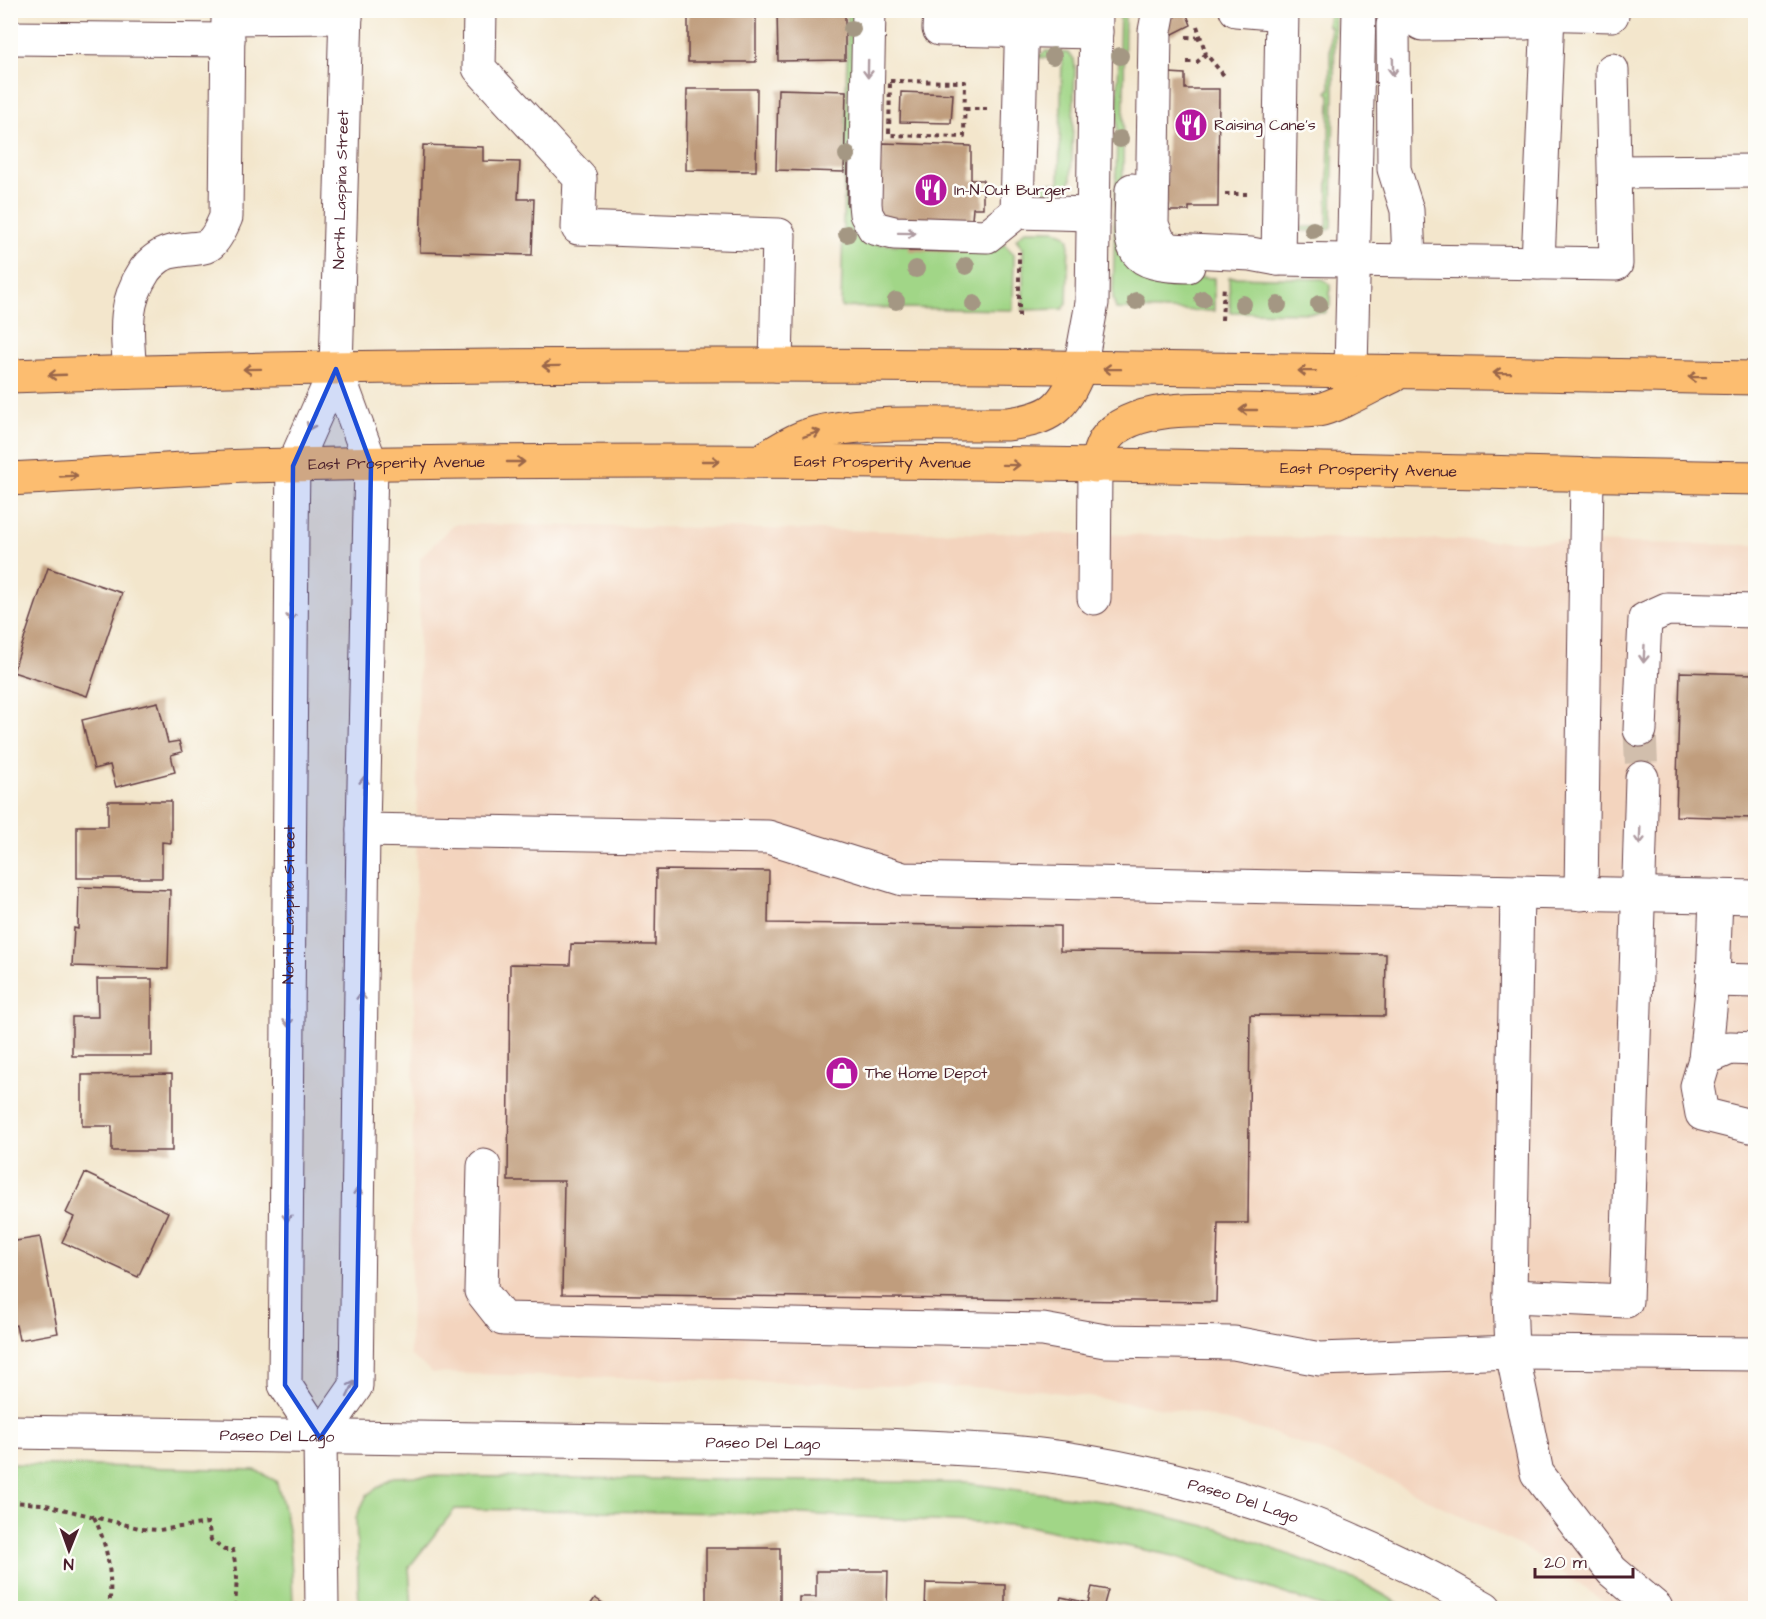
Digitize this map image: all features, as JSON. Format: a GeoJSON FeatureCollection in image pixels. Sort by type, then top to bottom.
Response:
{"type":"FeatureCollection","features":[{"type":"Feature","properties":{"kind":"main road"},"geometry":{"type":"LineString","coordinates":[[10,376],[336,369],[776,365],[1403,371],[1755,378]]}},
{"type":"Feature","properties":{"kind":"main road"},"geometry":{"type":"LineString","coordinates":[[760,461],[791,442],[830,430],[1028,422],[1043,417],[1068,397],[1080,369]]}},
{"type":"Feature","properties":{"kind":"main road"},"geometry":{"type":"LineString","coordinates":[[1095,466],[1105,440],[1120,427],[1145,415],[1173,410],[1320,410],[1403,371]]}},
{"type":"Feature","properties":{"kind":"main road","name":"East Prosperity Avenue"},"geometry":{"type":"LineString","coordinates":[[10,479],[371,464],[760,461],[1755,477]]}},
{"type":"Feature","properties":{"kind":"street"},"geometry":{"type":"LineString","coordinates":[[480,10],[479,68],[580,178],[578,228],[778,235],[776,365]]}},
{"type":"Feature","properties":{"kind":"street"},"geometry":{"type":"LineString","coordinates":[[869,10],[865,204],[866,214],[874,228],[894,233],[987,236],[1015,228],[1091,214]]}},
{"type":"Feature","properties":{"kind":"street"},"geometry":{"type":"LineString","coordinates":[[940,10],[939,29],[1022,20],[1096,21],[1091,214],[1092,303],[1080,369]]}},
{"type":"Feature","properties":{"kind":"street"},"geometry":{"type":"LineString","coordinates":[[1135,10],[1131,236],[1134,250],[1151,263],[1170,266],[1252,267],[1278,259]]}},
{"type":"Feature","properties":{"kind":"street"},"geometry":{"type":"LineString","coordinates":[[1158,10],[1155,31],[1152,224],[1159,242],[1171,250],[1251,254],[1278,259],[1616,264],[1612,70]]}},
{"type":"Feature","properties":{"kind":"street"},"geometry":{"type":"LineString","coordinates":[[1236,10],[1282,12],[1278,259]]}},
{"type":"Feature","properties":{"kind":"street"},"geometry":{"type":"LineString","coordinates":[[1351,371],[1359,10]]}},
{"type":"Feature","properties":{"kind":"street"},"geometry":{"type":"LineString","coordinates":[[1409,261],[1407,210],[1395,169],[1393,25],[1405,12],[1422,24],[1526,23],[1537,12],[1611,15]]}},
{"type":"Feature","properties":{"kind":"street"},"geometry":{"type":"LineString","coordinates":[[1537,12],[1538,263]]}},
{"type":"Feature","properties":{"kind":"street"},"geometry":{"type":"LineString","coordinates":[[10,38],[346,14]]}},
{"type":"Feature","properties":{"kind":"street","name":"North Laspina Street"},"geometry":{"type":"LineString","coordinates":[[336,369],[293,466],[285,1384],[320,1438],[356,1386],[363,830],[371,464],[336,369],[346,14]]}},
{"type":"Feature","properties":{"kind":"street"},"geometry":{"type":"LineString","coordinates":[[1015,228],[1022,20]]}},
{"type":"Feature","properties":{"kind":"street"},"geometry":{"type":"LineString","coordinates":[[130,372],[126,318],[133,288],[149,264],[168,252],[200,250],[216,241],[226,218],[226,23]]}},
{"type":"Feature","properties":{"kind":"street"},"geometry":{"type":"LineString","coordinates":[[1614,172],[1755,171]]}},
{"type":"Feature","properties":{"kind":"street"},"geometry":{"type":"LineString","coordinates":[[1094,598],[1095,466]]}},
{"type":"Feature","properties":{"kind":"street"},"geometry":{"type":"LineString","coordinates":[[1581,894],[1587,474]]}},
{"type":"Feature","properties":{"kind":"street"},"geometry":{"type":"LineString","coordinates":[[1640,730],[1645,620],[1667,609],[1755,611]]}},
{"type":"Feature","properties":{"kind":"street"},"geometry":{"type":"LineString","coordinates":[[1510,1296],[1626,1301],[1642,778]]}},
{"type":"Feature","properties":{"kind":"street"},"geometry":{"type":"LineString","coordinates":[[363,830],[768,837],[903,879],[1755,897]]}},
{"type":"Feature","properties":{"kind":"street"},"geometry":{"type":"LineString","coordinates":[[1517,892],[1510,1296],[1512,1352],[1537,1473],[1612,1571],[1656,1608]]}},
{"type":"Feature","properties":{"kind":"street"},"geometry":{"type":"LineString","coordinates":[[1716,896],[1713,981],[1705,1059],[1697,1086],[1702,1114],[1750,1126],[1755,1125]]}},
{"type":"Feature","properties":{"kind":"street"},"geometry":{"type":"LineString","coordinates":[[1713,981],[1755,981]]}},
{"type":"Feature","properties":{"kind":"street"},"geometry":{"type":"LineString","coordinates":[[1705,1059],[1730,1048],[1755,1049]]}},
{"type":"Feature","properties":{"kind":"street"},"geometry":{"type":"LineString","coordinates":[[483,1166],[481,1291],[503,1319],[1042,1330],[1106,1341],[1234,1343],[1320,1359],[1512,1352],[1755,1353]]}},
{"type":"Feature","properties":{"kind":"street","name":"Paseo Del Lago"},"geometry":{"type":"LineString","coordinates":[[10,1432],[883,1445],[1003,1451],[1063,1457],[1183,1481],[1293,1515],[1405,1565],[1485,1608]]}},
{"type":"Feature","properties":{"kind":"street"},"geometry":{"type":"LineString","coordinates":[[320,1438],[322,1608]]}},
{"type":"Feature","properties":{"kind":"path"},"geometry":{"type":"LineString","coordinates":[[1197,27],[1206,54],[1226,78]]}},
{"type":"Feature","properties":{"kind":"path"},"geometry":{"type":"LineString","coordinates":[[1176,62],[1197,62],[1206,54]]}},
{"type":"Feature","properties":{"kind":"path"},"geometry":{"type":"LineString","coordinates":[[890,81],[965,82],[965,109],[964,137],[889,135],[890,81]]}},
{"type":"Feature","properties":{"kind":"path"},"geometry":{"type":"LineString","coordinates":[[965,109],[996,109]]}},
{"type":"Feature","properties":{"kind":"path"},"geometry":{"type":"LineString","coordinates":[[1225,194],[1248,194]]}},
{"type":"Feature","properties":{"kind":"path"},"geometry":{"type":"LineString","coordinates":[[1015,228],[1020,250],[1019,317]]}},
{"type":"Feature","properties":{"kind":"path"},"geometry":{"type":"LineString","coordinates":[[1222,320],[1224,277]]}},
{"type":"Feature","properties":{"kind":"path"},"geometry":{"type":"LineString","coordinates":[[10,1502],[42,1504],[125,1526],[159,1530],[208,1523],[211,1540],[224,1550],[233,1550],[237,1577],[235,1608]]}},
{"type":"Feature","properties":{"kind":"path"},"geometry":{"type":"LineString","coordinates":[[94,1517],[104,1539],[110,1572],[109,1608]]}},
{"type":"Feature","properties":{"kind":"highlighted area"},"geometry":{"type":"Polygon","coordinates":[[[336,369],[371,464],[356,1386],[320,1438],[285,1385],[293,466],[336,369]]]}},
{"type":"Feature","properties":{"kind":"shaded area"},"geometry":{"type":"Polygon","coordinates":[[[454,524],[1755,545],[1755,1608],[1614,1608],[1532,1552],[1360,1465],[1272,1433],[1193,1412],[1033,1389],[433,1373],[410,1355],[420,558],[454,524]]]}},
{"type":"Feature","properties":{"kind":"green space"},"geometry":{"type":"Polygon","coordinates":[[[1125,10],[1122,250],[1146,275],[1214,278],[1214,311],[1116,309],[1113,298],[1120,11],[1125,10]]]}},
{"type":"Feature","properties":{"kind":"green space"},"geometry":{"type":"Polygon","coordinates":[[[848,11],[857,11],[852,222],[862,238],[871,244],[1001,247],[1004,244],[1014,254],[1013,310],[841,307],[848,11]]]}},
{"type":"Feature","properties":{"kind":"green space"},"geometry":{"type":"Polygon","coordinates":[[[1330,11],[1335,11],[1332,227],[1326,231],[1300,231],[1300,227],[1327,227],[1330,95],[1327,92],[1330,89],[1330,27],[1327,25],[1330,11]]]}},
{"type":"Feature","properties":{"kind":"green space"},"geometry":{"type":"Polygon","coordinates":[[[1046,51],[1068,53],[1074,59],[1075,68],[1071,180],[1066,187],[1055,191],[1041,191],[1036,185],[1059,183],[1062,60],[1037,57],[1046,51]]]}},
{"type":"Feature","properties":{"kind":"green space"},"geometry":{"type":"Polygon","coordinates":[[[1026,230],[1055,230],[1066,235],[1069,240],[1067,303],[1063,309],[1023,310],[1023,248],[1016,239],[1026,230]]]}},
{"type":"Feature","properties":{"kind":"green space"},"geometry":{"type":"Polygon","coordinates":[[[1229,277],[1323,279],[1330,285],[1330,306],[1325,313],[1230,312],[1229,277]]]}},
{"type":"Feature","properties":{"kind":"green space"},"geometry":{"type":"Polygon","coordinates":[[[11,1464],[255,1470],[276,1481],[281,1497],[290,1544],[293,1608],[11,1608],[11,1464]]]}},
{"type":"Feature","properties":{"kind":"green space"},"geometry":{"type":"Polygon","coordinates":[[[393,1477],[966,1483],[1108,1502],[1226,1531],[1361,1582],[1407,1608],[1327,1608],[1174,1556],[1028,1526],[802,1514],[455,1509],[409,1567],[412,1608],[359,1608],[356,1518],[367,1495],[393,1477]]]}},
{"type":"Feature","properties":{"kind":"water"},"geometry":{"type":"Polygon","coordinates":[[[10,1601],[59,1603],[81,1608],[11,1608],[10,1601]]]}},
{"type":"Feature","properties":{"kind":"building"},"geometry":{"type":"Polygon","coordinates":[[[688,10],[756,10],[756,62],[688,62],[688,10]]]}},
{"type":"Feature","properties":{"kind":"building"},"geometry":{"type":"Polygon","coordinates":[[[777,10],[845,10],[845,60],[778,61],[777,10]]]}},
{"type":"Feature","properties":{"kind":"building"},"geometry":{"type":"Polygon","coordinates":[[[1159,10],[1185,10],[1191,25],[1171,35],[1159,10]]]}},
{"type":"Feature","properties":{"kind":"building","name":"Raising Cane's"},"geometry":{"type":"Polygon","coordinates":[[[1169,73],[1185,74],[1185,89],[1219,89],[1218,207],[1189,207],[1189,211],[1169,211],[1169,206],[1165,206],[1169,73]]]}},
{"type":"Feature","properties":{"kind":"building"},"geometry":{"type":"Polygon","coordinates":[[[687,89],[757,89],[756,171],[686,170],[687,89]]]}},
{"type":"Feature","properties":{"kind":"building"},"geometry":{"type":"Polygon","coordinates":[[[778,89],[846,91],[844,172],[776,170],[778,89]]]}},
{"type":"Feature","properties":{"kind":"building"},"geometry":{"type":"Polygon","coordinates":[[[901,92],[953,94],[951,123],[900,122],[901,92]]]}},
{"type":"Feature","properties":{"kind":"building","name":"In-N-Out Burger"},"geometry":{"type":"Polygon","coordinates":[[[883,143],[971,146],[971,180],[983,180],[983,208],[973,208],[969,252],[909,251],[909,221],[880,220],[877,205],[847,205],[848,162],[882,161],[883,143]]]}},
{"type":"Feature","properties":{"kind":"building"},"geometry":{"type":"Polygon","coordinates":[[[423,145],[483,147],[483,161],[520,162],[518,199],[534,199],[532,255],[420,252],[423,145]]]}},
{"type":"Feature","properties":{"kind":"building"},"geometry":{"type":"Polygon","coordinates":[[[48,568],[122,593],[87,696],[13,672],[48,568]]]}},
{"type":"Feature","properties":{"kind":"building"},"geometry":{"type":"Polygon","coordinates":[[[1680,672],[1756,674],[1753,818],[1676,816],[1680,672]]]}},
{"type":"Feature","properties":{"kind":"building"},"geometry":{"type":"Polygon","coordinates":[[[158,702],[168,743],[179,741],[182,752],[171,755],[175,772],[116,787],[110,765],[94,769],[82,720],[158,702]]]}},
{"type":"Feature","properties":{"kind":"building"},"geometry":{"type":"Polygon","coordinates":[[[108,801],[171,801],[171,843],[162,842],[162,878],[77,878],[77,826],[108,826],[108,801]]]}},
{"type":"Feature","properties":{"kind":"building","name":"The Home Depot"},"geometry":{"type":"Polygon","coordinates":[[[656,870],[769,871],[768,923],[1060,926],[1060,951],[1386,954],[1385,1016],[1250,1015],[1248,1223],[1218,1223],[1216,1302],[562,1294],[564,1181],[508,1181],[510,964],[570,965],[571,944],[655,945],[656,870]]]}},
{"type":"Feature","properties":{"kind":"building"},"geometry":{"type":"Polygon","coordinates":[[[79,887],[170,890],[168,969],[72,966],[74,928],[78,929],[79,887]]]}},
{"type":"Feature","properties":{"kind":"building"},"geometry":{"type":"Polygon","coordinates":[[[97,979],[152,979],[152,1056],[72,1056],[72,1017],[98,1017],[97,979]]]}},
{"type":"Feature","properties":{"kind":"building"},"geometry":{"type":"Polygon","coordinates":[[[172,1074],[172,1151],[112,1151],[112,1126],[82,1126],[82,1075],[172,1074]]]}},
{"type":"Feature","properties":{"kind":"building"},"geometry":{"type":"Polygon","coordinates":[[[85,1173],[168,1212],[138,1277],[62,1242],[74,1217],[66,1213],[85,1173]]]}},
{"type":"Feature","properties":{"kind":"building"},"geometry":{"type":"Polygon","coordinates":[[[40,1237],[58,1333],[19,1340],[16,1325],[10,1326],[10,1242],[40,1237]]]}},
{"type":"Feature","properties":{"kind":"building"},"geometry":{"type":"Polygon","coordinates":[[[706,1548],[780,1548],[780,1608],[706,1608],[706,1548]]]}},
{"type":"Feature","properties":{"kind":"building"},"geometry":{"type":"Polygon","coordinates":[[[816,1571],[888,1571],[887,1608],[799,1608],[799,1597],[816,1597],[816,1571]]]}},
{"type":"Feature","properties":{"kind":"building"},"geometry":{"type":"Polygon","coordinates":[[[926,1583],[1005,1585],[1005,1608],[925,1608],[926,1583]]]}},
{"type":"Feature","properties":{"kind":"building"},"geometry":{"type":"Polygon","coordinates":[[[1092,1587],[1108,1590],[1103,1608],[1058,1608],[1061,1597],[1088,1603],[1092,1587]]]}},
{"type":"Feature","properties":{"kind":"building"},"geometry":{"type":"Polygon","coordinates":[[[595,1598],[610,1608],[588,1608],[595,1598]]]}},
{"type":"Feature","properties":{"kind":"tunnel"},"geometry":{"type":"LineString","coordinates":[[1640,730],[1642,778]]}},
{"type":"Feature","properties":{"kind":"place","name":"Raising Cane's"},"geometry":{"type":"Point","coordinates":[1191,125]}},
{"type":"Feature","properties":{"kind":"place","name":"In-N-Out Burger"},"geometry":{"type":"Point","coordinates":[931,190]}},
{"type":"Feature","properties":{"kind":"place","name":"The Home Depot"},"geometry":{"type":"Point","coordinates":[842,1073]}}]}
